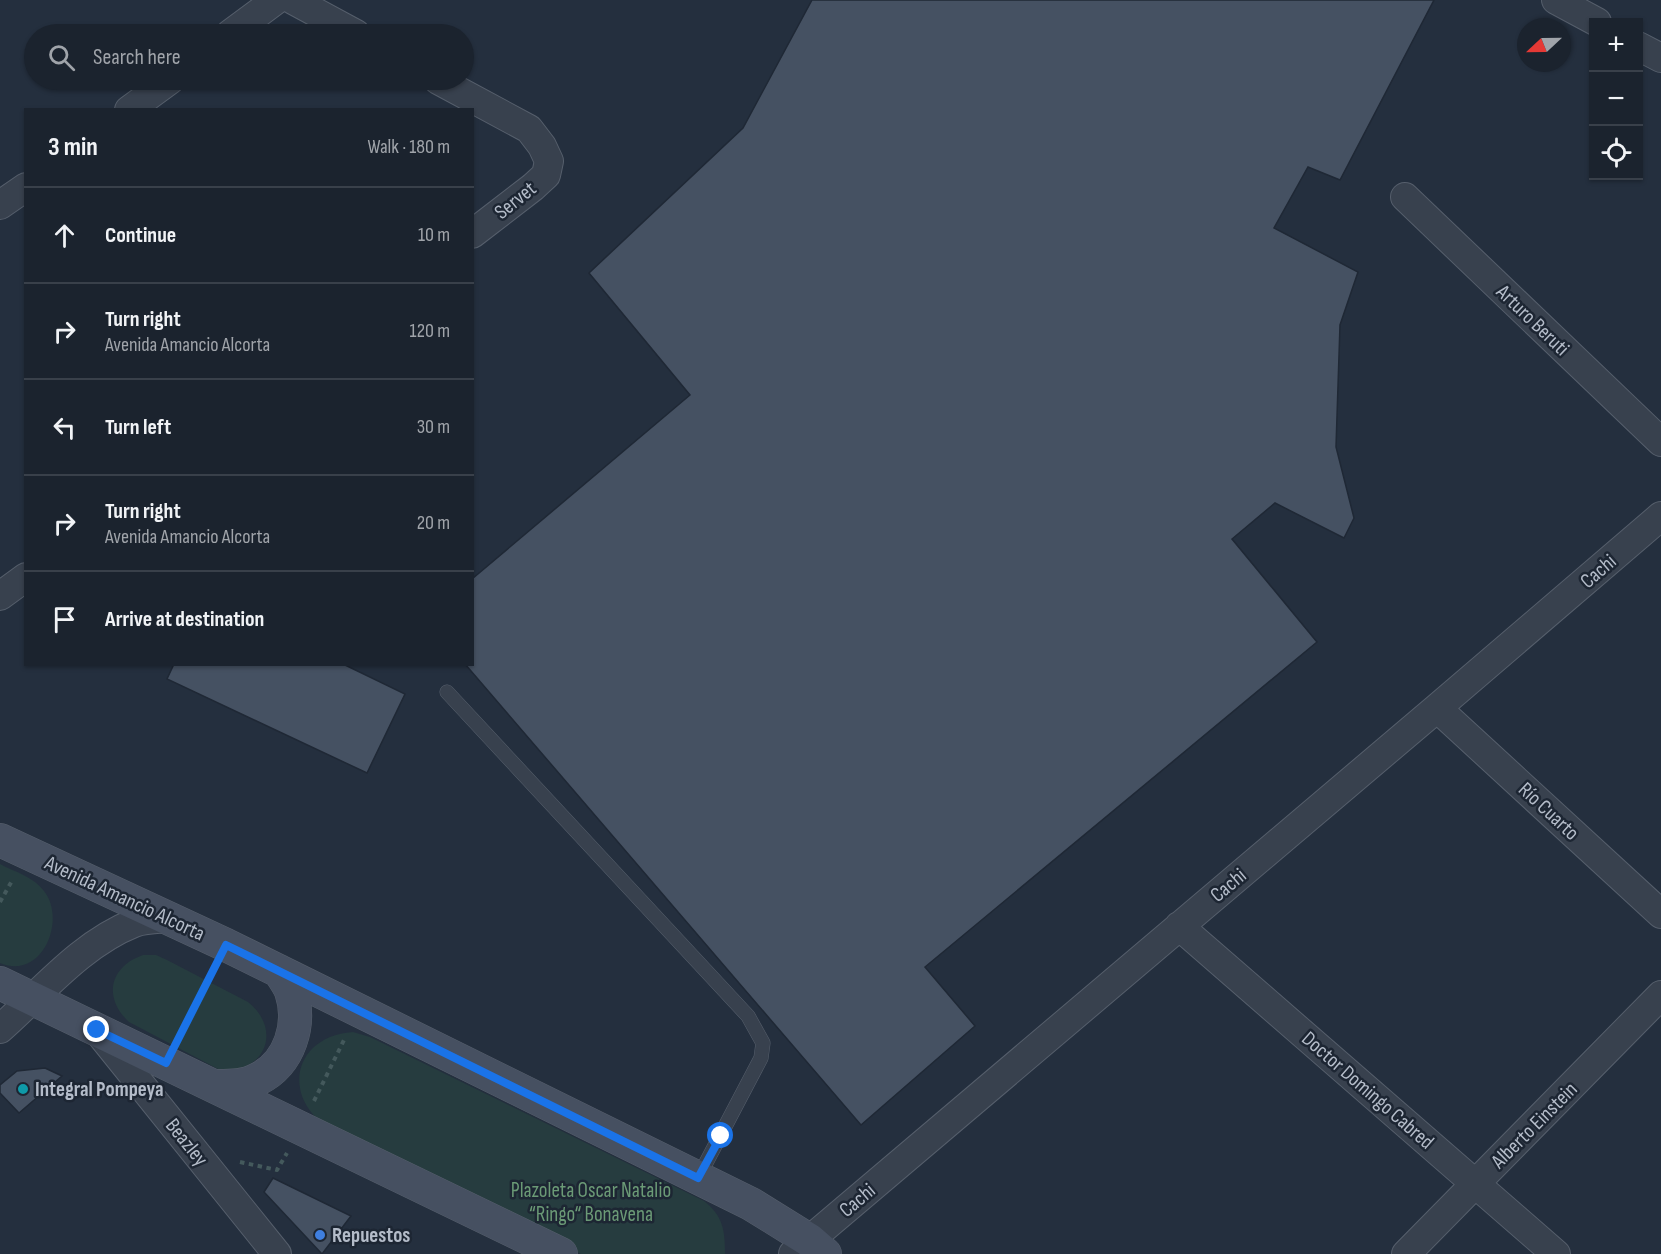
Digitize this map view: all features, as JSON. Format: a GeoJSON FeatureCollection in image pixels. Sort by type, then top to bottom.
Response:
{"type":"FeatureCollection","features":[{"type":"Feature","properties":{"kind":"main road","name":"Avenida Amancio Alcorta"},"geometry":{"type":"LineString","coordinates":[[0,840],[226,945],[751,1204],[809,1249]]}},
{"type":"Feature","properties":{"kind":"main road"},"geometry":{"type":"LineString","coordinates":[[217,1086],[238,1086],[258,1080],[275,1067],[288,1050],[295,1030],[296,1009],[290,989],[279,971]]}},
{"type":"Feature","properties":{"kind":"main road"},"geometry":{"type":"LineString","coordinates":[[0,983],[561,1254]]}},
{"type":"Feature","properties":{"kind":"street"},"geometry":{"type":"LineString","coordinates":[[244,24],[276,0]]}},
{"type":"Feature","properties":{"kind":"street"},"geometry":{"type":"LineString","coordinates":[[293,0],[337,24]]}},
{"type":"Feature","properties":{"kind":"street"},"geometry":{"type":"LineString","coordinates":[[1556,0],[1590,18]]}},
{"type":"Feature","properties":{"kind":"street"},"geometry":{"type":"LineString","coordinates":[[1643,49],[1661,58]]}},
{"type":"Feature","properties":{"kind":"street"},"geometry":{"type":"LineString","coordinates":[[132,108],[156,90]]}},
{"type":"Feature","properties":{"kind":"street","name":"Servet"},"geometry":{"type":"LineString","coordinates":[[457,90],[529,129],[542,146],[549,161],[546,175],[474,232]]}},
{"type":"Feature","properties":{"kind":"street"},"geometry":{"type":"LineString","coordinates":[[0,206],[24,188]]}},
{"type":"Feature","properties":{"kind":"street","name":"Arturo Beruti"},"geometry":{"type":"LineString","coordinates":[[1405,197],[1661,442]]}},
{"type":"Feature","properties":{"kind":"street","name":"Cachi"},"geometry":{"type":"LineString","coordinates":[[809,1249],[1179,926],[1661,516]]}},
{"type":"Feature","properties":{"kind":"street"},"geometry":{"type":"LineString","coordinates":[[0,596],[24,578]]}},
{"type":"Feature","properties":{"kind":"street","name":"Río Cuarto"},"geometry":{"type":"LineString","coordinates":[[1437,708],[1661,914]]}},
{"type":"Feature","properties":{"kind":"street"},"geometry":{"type":"LineString","coordinates":[[0,1029],[80,955],[100,940],[136,922],[170,918]]}},
{"type":"Feature","properties":{"kind":"street","name":"Doctor Domingo Cabred"},"geometry":{"type":"LineString","coordinates":[[1179,926],[1556,1254]]}},
{"type":"Feature","properties":{"kind":"street","name":"Alberto Einstein"},"geometry":{"type":"LineString","coordinates":[[1406,1254],[1661,995]]}},
{"type":"Feature","properties":{"kind":"street","name":"Beazley"},"geometry":{"type":"LineString","coordinates":[[97,1030],[277,1254]]}},
{"type":"Feature","properties":{"kind":"lane"},"geometry":{"type":"LineString","coordinates":[[447,692],[748,1016],[763,1043],[761,1058],[698,1178]]}},
{"type":"Feature","properties":{"kind":"path"},"geometry":{"type":"LineString","coordinates":[[166,1063],[226,945]]}},
{"type":"Feature","properties":{"kind":"green space"},"geometry":{"type":"Polygon","coordinates":[[[0,864],[30,878],[40,886],[50,903],[53,917],[46,945],[38,956],[28,963],[15,966],[0,963],[0,864]]]}},
{"type":"Feature","properties":{"kind":"green space"},"geometry":{"type":"Polygon","coordinates":[[[143,955],[156,955],[248,1002],[259,1013],[265,1025],[264,1048],[258,1058],[236,1069],[220,1070],[129,1022],[115,1003],[114,984],[123,967],[143,955]]]}},
{"type":"Feature","properties":{"kind":"green space","name":"Plazoleta Oscar Natalio “Ringo“ Bonavena"},"geometry":{"type":"Polygon","coordinates":[[[353,1032],[370,1037],[704,1201],[715,1212],[722,1224],[725,1254],[581,1254],[329,1128],[314,1115],[304,1100],[300,1085],[300,1070],[307,1056],[317,1044],[333,1036],[353,1032]]]}},
{"type":"Feature","properties":{"kind":"building"},"geometry":{"type":"Polygon","coordinates":[[[812,0],[1434,0],[1340,180],[1308,167],[1274,228],[1358,272],[1340,325],[1336,447],[1354,518],[1344,538],[1275,503],[1232,539],[1317,642],[925,967],[975,1026],[861,1125],[467,666],[474,666],[474,577],[690,395],[589,273],[743,128],[812,0]]]}},
{"type":"Feature","properties":{"kind":"building"},"geometry":{"type":"Polygon","coordinates":[[[173,666],[347,666],[405,694],[367,773],[167,679],[173,666]]]}},
{"type":"Feature","properties":{"kind":"building","name":"Integral Pompeya"},"geometry":{"type":"Polygon","coordinates":[[[45,1068],[62,1076],[19,1113],[0,1093],[0,1085],[17,1071],[45,1068]]]}},
{"type":"Feature","properties":{"kind":"building","name":"Repuestos"},"geometry":{"type":"Polygon","coordinates":[[[273,1178],[351,1216],[322,1254],[264,1192],[273,1178]]]}},
{"type":"Feature","properties":{"kind":"place","name":"Integral Pompeya"},"geometry":{"type":"Point","coordinates":[23,1089]}},
{"type":"Feature","properties":{"kind":"place","name":"Repuestos"},"geometry":{"type":"Point","coordinates":[320,1235]}},
{"type":"Feature","properties":{"kind":"route"},"geometry":{"type":"LineString","coordinates":[[97,1030],[166,1063],[226,945],[698,1178],[721,1136]]}}]}
